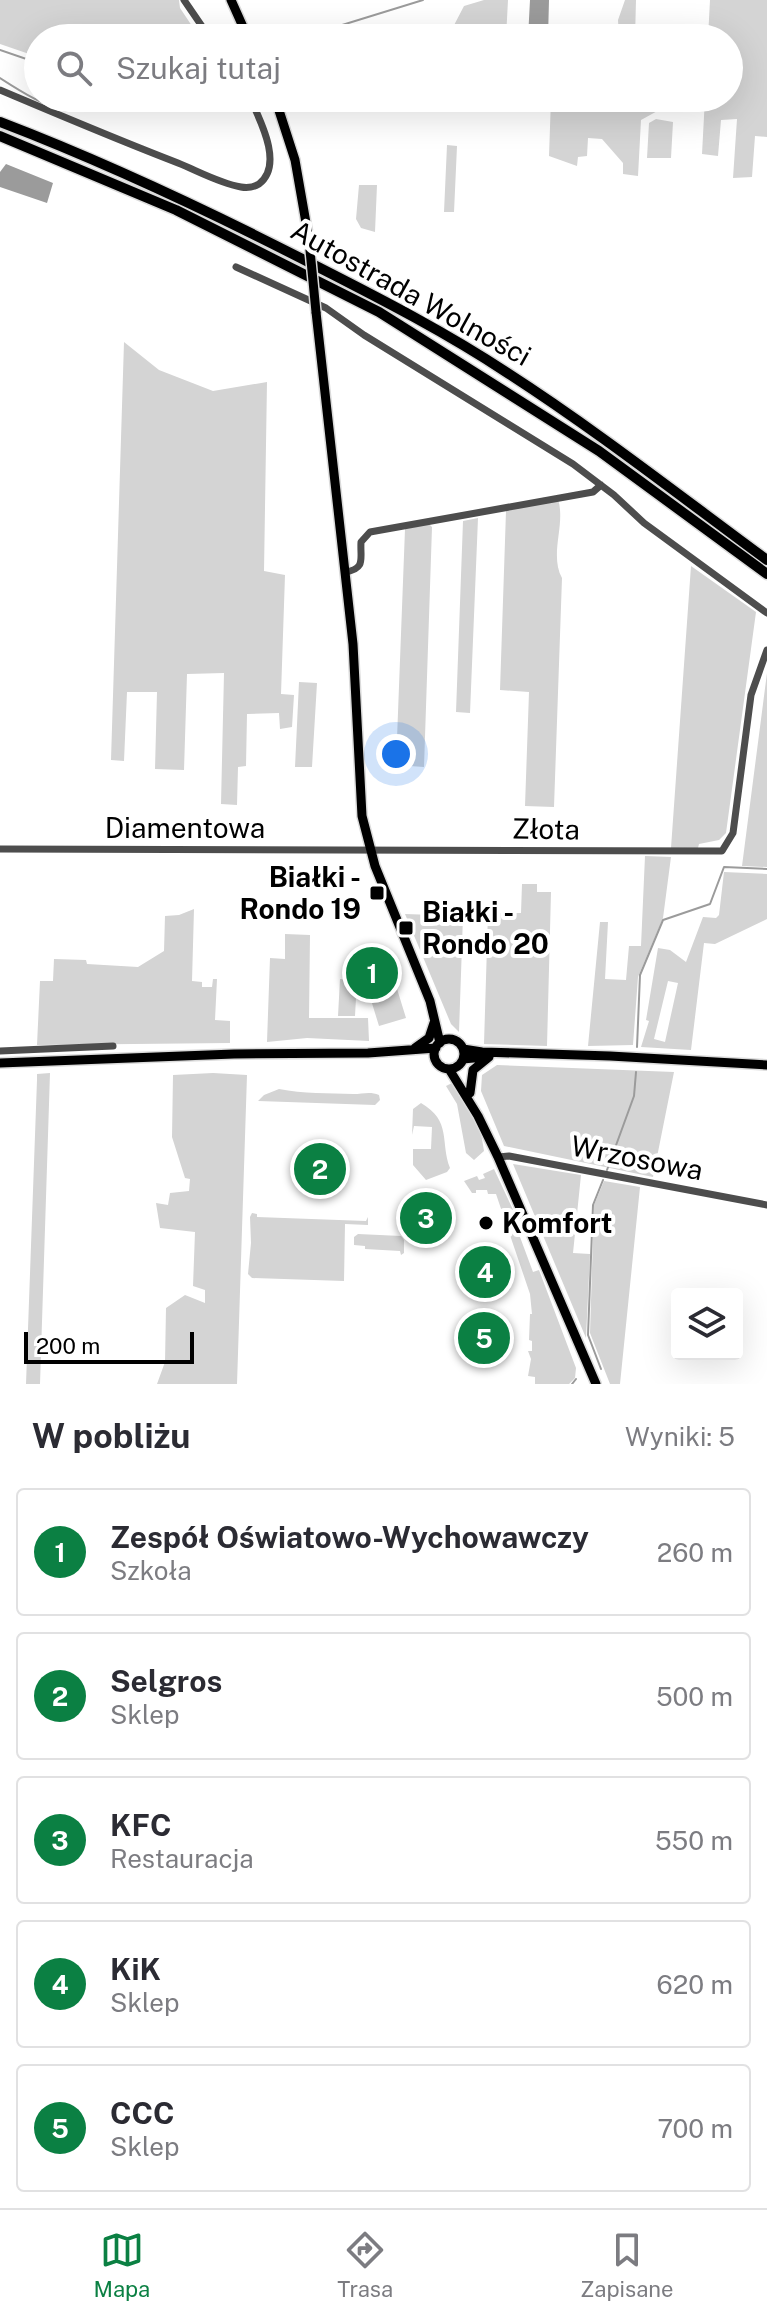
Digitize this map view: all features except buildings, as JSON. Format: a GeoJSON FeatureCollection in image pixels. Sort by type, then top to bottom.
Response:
{"type":"FeatureCollection","features":[{"type":"Feature","properties":{"kind":"highway","name":"Autostrada Wolności"},"geometry":{"type":"LineString","coordinates":[[0,122],[177,195],[379,298],[503,370],[610,441],[767,560]]}},
{"type":"Feature","properties":{"kind":"highway","name":"Autostrada Wolności"},"geometry":{"type":"LineString","coordinates":[[0,136],[176,210],[379,312],[599,451],[767,574]]}},
{"type":"Feature","properties":{"kind":"main road"},"geometry":{"type":"LineString","coordinates":[[231,0],[242,24]]}},
{"type":"Feature","properties":{"kind":"main road"},"geometry":{"type":"LineString","coordinates":[[280,112],[295,160],[309,240],[353,644],[360,795],[370,851],[430,1001],[438,1045],[435,1059]]}},
{"type":"Feature","properties":{"kind":"main road"},"geometry":{"type":"LineString","coordinates":[[430,1001],[462,1057],[478,1116]]}},
{"type":"Feature","properties":{"kind":"main road"},"geometry":{"type":"LineString","coordinates":[[412,1050],[429,1038],[435,1020]]}},
{"type":"Feature","properties":{"kind":"main road"},"geometry":{"type":"LineString","coordinates":[[0,1063],[234,1054],[368,1053],[412,1050],[452,1040]]}},
{"type":"Feature","properties":{"kind":"main road"},"geometry":{"type":"LineString","coordinates":[[449,1069],[462,1057],[482,1052],[767,1065]]}},
{"type":"Feature","properties":{"kind":"main road"},"geometry":{"type":"LineString","coordinates":[[368,1053],[435,1059],[441,1067],[449,1069],[478,1116],[498,1157],[596,1384]]}},
{"type":"Feature","properties":{"kind":"main road"},"geometry":{"type":"LineString","coordinates":[[470,1093],[473,1070],[491,1056]]}},
{"type":"Feature","properties":{"kind":"main road"},"geometry":{"type":"LineString","coordinates":[[462,1057],[632,1058]]}},
{"type":"Feature","properties":{"kind":"street"},"geometry":{"type":"LineString","coordinates":[[184,0],[200,24]]}},
{"type":"Feature","properties":{"kind":"street"},"geometry":{"type":"LineString","coordinates":[[0,90],[24,100]]}},
{"type":"Feature","properties":{"kind":"street"},"geometry":{"type":"LineString","coordinates":[[52,112],[219,180],[246,188],[264,179],[270,162],[256,112]]}},
{"type":"Feature","properties":{"kind":"street"},"geometry":{"type":"LineString","coordinates":[[236,267],[336,313],[364,335],[481,405],[601,485],[644,523],[767,613]]}},
{"type":"Feature","properties":{"kind":"street"},"geometry":{"type":"LineString","coordinates":[[346,572],[360,565],[362,538],[370,532],[593,492],[601,485]]}},
{"type":"Feature","properties":{"kind":"street","name":"Złota"},"geometry":{"type":"LineString","coordinates":[[370,851],[722,851],[733,833],[751,695],[767,650]]}},
{"type":"Feature","properties":{"kind":"street","name":"Diamentowa"},"geometry":{"type":"LineString","coordinates":[[0,849],[370,851]]}},
{"type":"Feature","properties":{"kind":"street"},"geometry":{"type":"LineString","coordinates":[[0,1051],[113,1046]]}},
{"type":"Feature","properties":{"kind":"street","name":"Wrzosowa"},"geometry":{"type":"LineString","coordinates":[[498,1157],[512,1157],[767,1205]]}},
{"type":"Feature","properties":{"kind":"shaded area"},"geometry":{"type":"Polygon","coordinates":[[[0,0],[179,0],[180,8],[191,24],[24,24],[24,52],[0,44],[0,0]]]}},
{"type":"Feature","properties":{"kind":"shaded area"},"geometry":{"type":"Polygon","coordinates":[[[484,0],[508,0],[507,24],[455,24],[464,6],[484,0]]]}},
{"type":"Feature","properties":{"kind":"shaded area"},"geometry":{"type":"Polygon","coordinates":[[[530,0],[549,0],[548,24],[529,24],[530,0]]]}},
{"type":"Feature","properties":{"kind":"shaded area"},"geometry":{"type":"Polygon","coordinates":[[[625,0],[636,0],[635,24],[618,24],[625,0]]]}},
{"type":"Feature","properties":{"kind":"shaded area"},"geometry":{"type":"Polygon","coordinates":[[[710,0],[767,0],[767,137],[755,136],[752,177],[733,178],[737,119],[721,120],[718,156],[702,154],[704,112],[743,112],[743,24],[709,24],[710,0]]]}},
{"type":"Feature","properties":{"kind":"shaded area"},"geometry":{"type":"Polygon","coordinates":[[[551,112],[656,112],[641,120],[638,176],[623,174],[623,163],[602,139],[588,138],[587,156],[578,157],[577,166],[549,156],[551,112]]]}},
{"type":"Feature","properties":{"kind":"shaded area"},"geometry":{"type":"Polygon","coordinates":[[[656,119],[673,122],[671,158],[647,158],[649,123],[656,119]]]}},
{"type":"Feature","properties":{"kind":"shaded area"},"geometry":{"type":"Polygon","coordinates":[[[447,145],[457,146],[454,212],[444,212],[447,145]]]}},
{"type":"Feature","properties":{"kind":"shaded area"},"geometry":{"type":"Polygon","coordinates":[[[6,164],[53,183],[47,203],[0,187],[0,172],[6,164]]]}},
{"type":"Feature","properties":{"kind":"shaded area"},"geometry":{"type":"Polygon","coordinates":[[[359,185],[377,185],[375,232],[361,228],[356,219],[359,185]]]}},
{"type":"Feature","properties":{"kind":"shaded area"},"geometry":{"type":"Polygon","coordinates":[[[124,342],[159,370],[213,391],[267,382],[264,571],[285,575],[281,694],[294,695],[292,727],[280,729],[279,713],[247,714],[246,766],[238,767],[237,805],[221,804],[224,673],[187,674],[184,770],[155,769],[157,692],[127,692],[124,761],[111,760],[124,342]]]}},
{"type":"Feature","properties":{"kind":"shaded area"},"geometry":{"type":"Polygon","coordinates":[[[558,499],[557,559],[562,578],[554,807],[525,806],[529,692],[500,690],[506,511],[558,499]]]}},
{"type":"Feature","properties":{"kind":"shaded area"},"geometry":{"type":"Polygon","coordinates":[[[478,518],[470,713],[456,712],[463,521],[478,518]]]}},
{"type":"Feature","properties":{"kind":"shaded area"},"geometry":{"type":"Polygon","coordinates":[[[429,524],[432,527],[424,767],[396,765],[405,529],[429,524]]]}},
{"type":"Feature","properties":{"kind":"shaded area"},"geometry":{"type":"Polygon","coordinates":[[[691,566],[756,612],[726,833],[719,840],[699,844],[698,848],[671,848],[691,566]]]}},
{"type":"Feature","properties":{"kind":"shaded area"},"geometry":{"type":"Polygon","coordinates":[[[767,673],[767,867],[742,866],[767,673]]]}},
{"type":"Feature","properties":{"kind":"shaded area"},"geometry":{"type":"Polygon","coordinates":[[[299,682],[317,683],[312,767],[295,767],[299,682]]]}},
{"type":"Feature","properties":{"kind":"shaded area"},"geometry":{"type":"Polygon","coordinates":[[[645,856],[671,857],[663,918],[638,977],[633,1045],[588,1046],[600,922],[608,922],[605,979],[626,980],[629,946],[641,946],[645,856]]]}},
{"type":"Feature","properties":{"kind":"shaded area"},"geometry":{"type":"Polygon","coordinates":[[[724,872],[767,874],[767,919],[715,944],[704,943],[691,1050],[641,1047],[649,1021],[646,1020],[658,948],[670,950],[686,962],[703,917],[716,918],[719,915],[724,872]],[[668,981],[654,1039],[665,1042],[678,983],[668,981]]]}},
{"type":"Feature","properties":{"kind":"shaded area"},"geometry":{"type":"Polygon","coordinates":[[[522,884],[537,884],[537,892],[551,892],[547,1046],[484,1044],[488,913],[521,913],[522,884]]]}},
{"type":"Feature","properties":{"kind":"shaded area"},"geometry":{"type":"Polygon","coordinates":[[[194,909],[192,981],[202,982],[202,987],[212,987],[213,979],[217,979],[215,1020],[230,1021],[230,1043],[37,1045],[40,981],[53,981],[54,959],[138,967],[164,951],[165,916],[194,909]]]}},
{"type":"Feature","properties":{"kind":"shaded area"},"geometry":{"type":"Polygon","coordinates":[[[405,914],[463,916],[459,1032],[451,1024],[405,914]]]}},
{"type":"Feature","properties":{"kind":"shaded area"},"geometry":{"type":"Polygon","coordinates":[[[285,934],[310,935],[309,1018],[368,1018],[369,1041],[307,1038],[267,1042],[270,958],[285,959],[285,934]]]}},
{"type":"Feature","properties":{"kind":"shaded area"},"geometry":{"type":"Polygon","coordinates":[[[390,966],[406,1018],[379,1026],[363,974],[390,966]]]}},
{"type":"Feature","properties":{"kind":"shaded area"},"geometry":{"type":"Polygon","coordinates":[[[340,979],[357,980],[355,1016],[338,1016],[340,979]]]}},
{"type":"Feature","properties":{"kind":"shaded area"},"geometry":{"type":"Polygon","coordinates":[[[497,1065],[674,1072],[653,1177],[504,1146],[481,1091],[482,1075],[497,1065]]]}},
{"type":"Feature","properties":{"kind":"shaded area"},"geometry":{"type":"Polygon","coordinates":[[[50,1073],[40,1384],[26,1384],[37,1074],[50,1073]]]}},
{"type":"Feature","properties":{"kind":"shaded area"},"geometry":{"type":"Polygon","coordinates":[[[173,1075],[247,1075],[237,1384],[157,1384],[165,1362],[166,1308],[185,1295],[205,1303],[205,1290],[193,1286],[195,1232],[160,1228],[156,1203],[168,1205],[170,1193],[189,1191],[190,1179],[185,1178],[172,1137],[173,1075]]]}},
{"type":"Feature","properties":{"kind":"shaded area"},"geometry":{"type":"Polygon","coordinates":[[[454,1082],[481,1133],[484,1151],[474,1160],[466,1153],[457,1104],[446,1086],[454,1082]]]}},
{"type":"Feature","properties":{"kind":"shaded area"},"geometry":{"type":"Polygon","coordinates":[[[279,1089],[316,1093],[373,1093],[379,1095],[380,1100],[375,1105],[258,1101],[279,1089]]]}},
{"type":"Feature","properties":{"kind":"shaded area"},"geometry":{"type":"Polygon","coordinates":[[[421,1103],[431,1110],[441,1125],[450,1168],[426,1180],[413,1165],[413,1149],[431,1149],[432,1127],[414,1126],[412,1135],[413,1109],[421,1103]]]}},
{"type":"Feature","properties":{"kind":"shaded area"},"geometry":{"type":"Polygon","coordinates":[[[513,1164],[581,1175],[573,1253],[590,1254],[586,1338],[513,1164]]]}},
{"type":"Feature","properties":{"kind":"shaded area"},"geometry":{"type":"Polygon","coordinates":[[[494,1169],[521,1227],[524,1235],[520,1237],[533,1272],[539,1270],[576,1368],[575,1378],[569,1384],[535,1384],[535,1377],[528,1376],[531,1359],[528,1351],[532,1351],[532,1341],[529,1340],[532,1314],[530,1294],[496,1194],[488,1194],[487,1190],[472,1193],[464,1181],[477,1176],[479,1180],[485,1178],[483,1174],[494,1169]]]}},
{"type":"Feature","properties":{"kind":"shaded area"},"geometry":{"type":"Polygon","coordinates":[[[604,1181],[640,1187],[620,1384],[610,1384],[590,1333],[594,1205],[604,1181]]]}},
{"type":"Feature","properties":{"kind":"shaded area"},"geometry":{"type":"Polygon","coordinates":[[[252,1213],[257,1217],[366,1221],[368,1217],[368,1225],[345,1224],[344,1281],[252,1278],[248,1274],[252,1213]]]}},
{"type":"Feature","properties":{"kind":"shaded area"},"geometry":{"type":"Polygon","coordinates":[[[358,1234],[401,1236],[404,1253],[401,1255],[400,1251],[365,1249],[365,1246],[354,1245],[354,1237],[358,1234]]]}},
{"type":"Feature","properties":{"kind":"waterway"},"geometry":{"type":"LineString","coordinates":[[345,24],[423,0]]}},
{"type":"Feature","properties":{"kind":"waterway"},"geometry":{"type":"LineString","coordinates":[[0,50],[24,58]]}},
{"type":"Feature","properties":{"kind":"waterway"},"geometry":{"type":"LineString","coordinates":[[0,78],[24,93]]}},
{"type":"Feature","properties":{"kind":"waterway"},"geometry":{"type":"LineString","coordinates":[[637,1047],[640,975],[663,920],[710,904],[724,867],[767,869]]}},
{"type":"Feature","properties":{"kind":"waterway"},"geometry":{"type":"LineString","coordinates":[[607,1170],[634,1096],[636,1072]]}},
{"type":"Feature","properties":{"kind":"waterway"},"geometry":{"type":"LineString","coordinates":[[601,1369],[588,1335],[593,1205],[603,1180]]}},
{"type":"Feature","properties":{"kind":"waterway"},"geometry":{"type":"LineString","coordinates":[[572,1384],[576,1379]]}},
{"type":"Feature","properties":{"kind":"place","name":"Białki - Rondo 19"},"geometry":{"type":"Point","coordinates":[377,893]}},
{"type":"Feature","properties":{"kind":"place","name":"Białki - Rondo 20"},"geometry":{"type":"Point","coordinates":[406,928]}},
{"type":"Feature","properties":{"kind":"place","name":"Zespół Oświatowo-Wychowawczy"},"geometry":{"type":"Point","coordinates":[372,973]}},
{"type":"Feature","properties":{"kind":"place","name":"Selgros"},"geometry":{"type":"Point","coordinates":[320,1169]}},
{"type":"Feature","properties":{"kind":"place","name":"KFC"},"geometry":{"type":"Point","coordinates":[426,1218]}},
{"type":"Feature","properties":{"kind":"place","name":"Komfort"},"geometry":{"type":"Point","coordinates":[486,1223]}},
{"type":"Feature","properties":{"kind":"place","name":"KiK"},"geometry":{"type":"Point","coordinates":[485,1272]}},
{"type":"Feature","properties":{"kind":"place","name":"CCC"},"geometry":{"type":"Point","coordinates":[484,1338]}}]}
